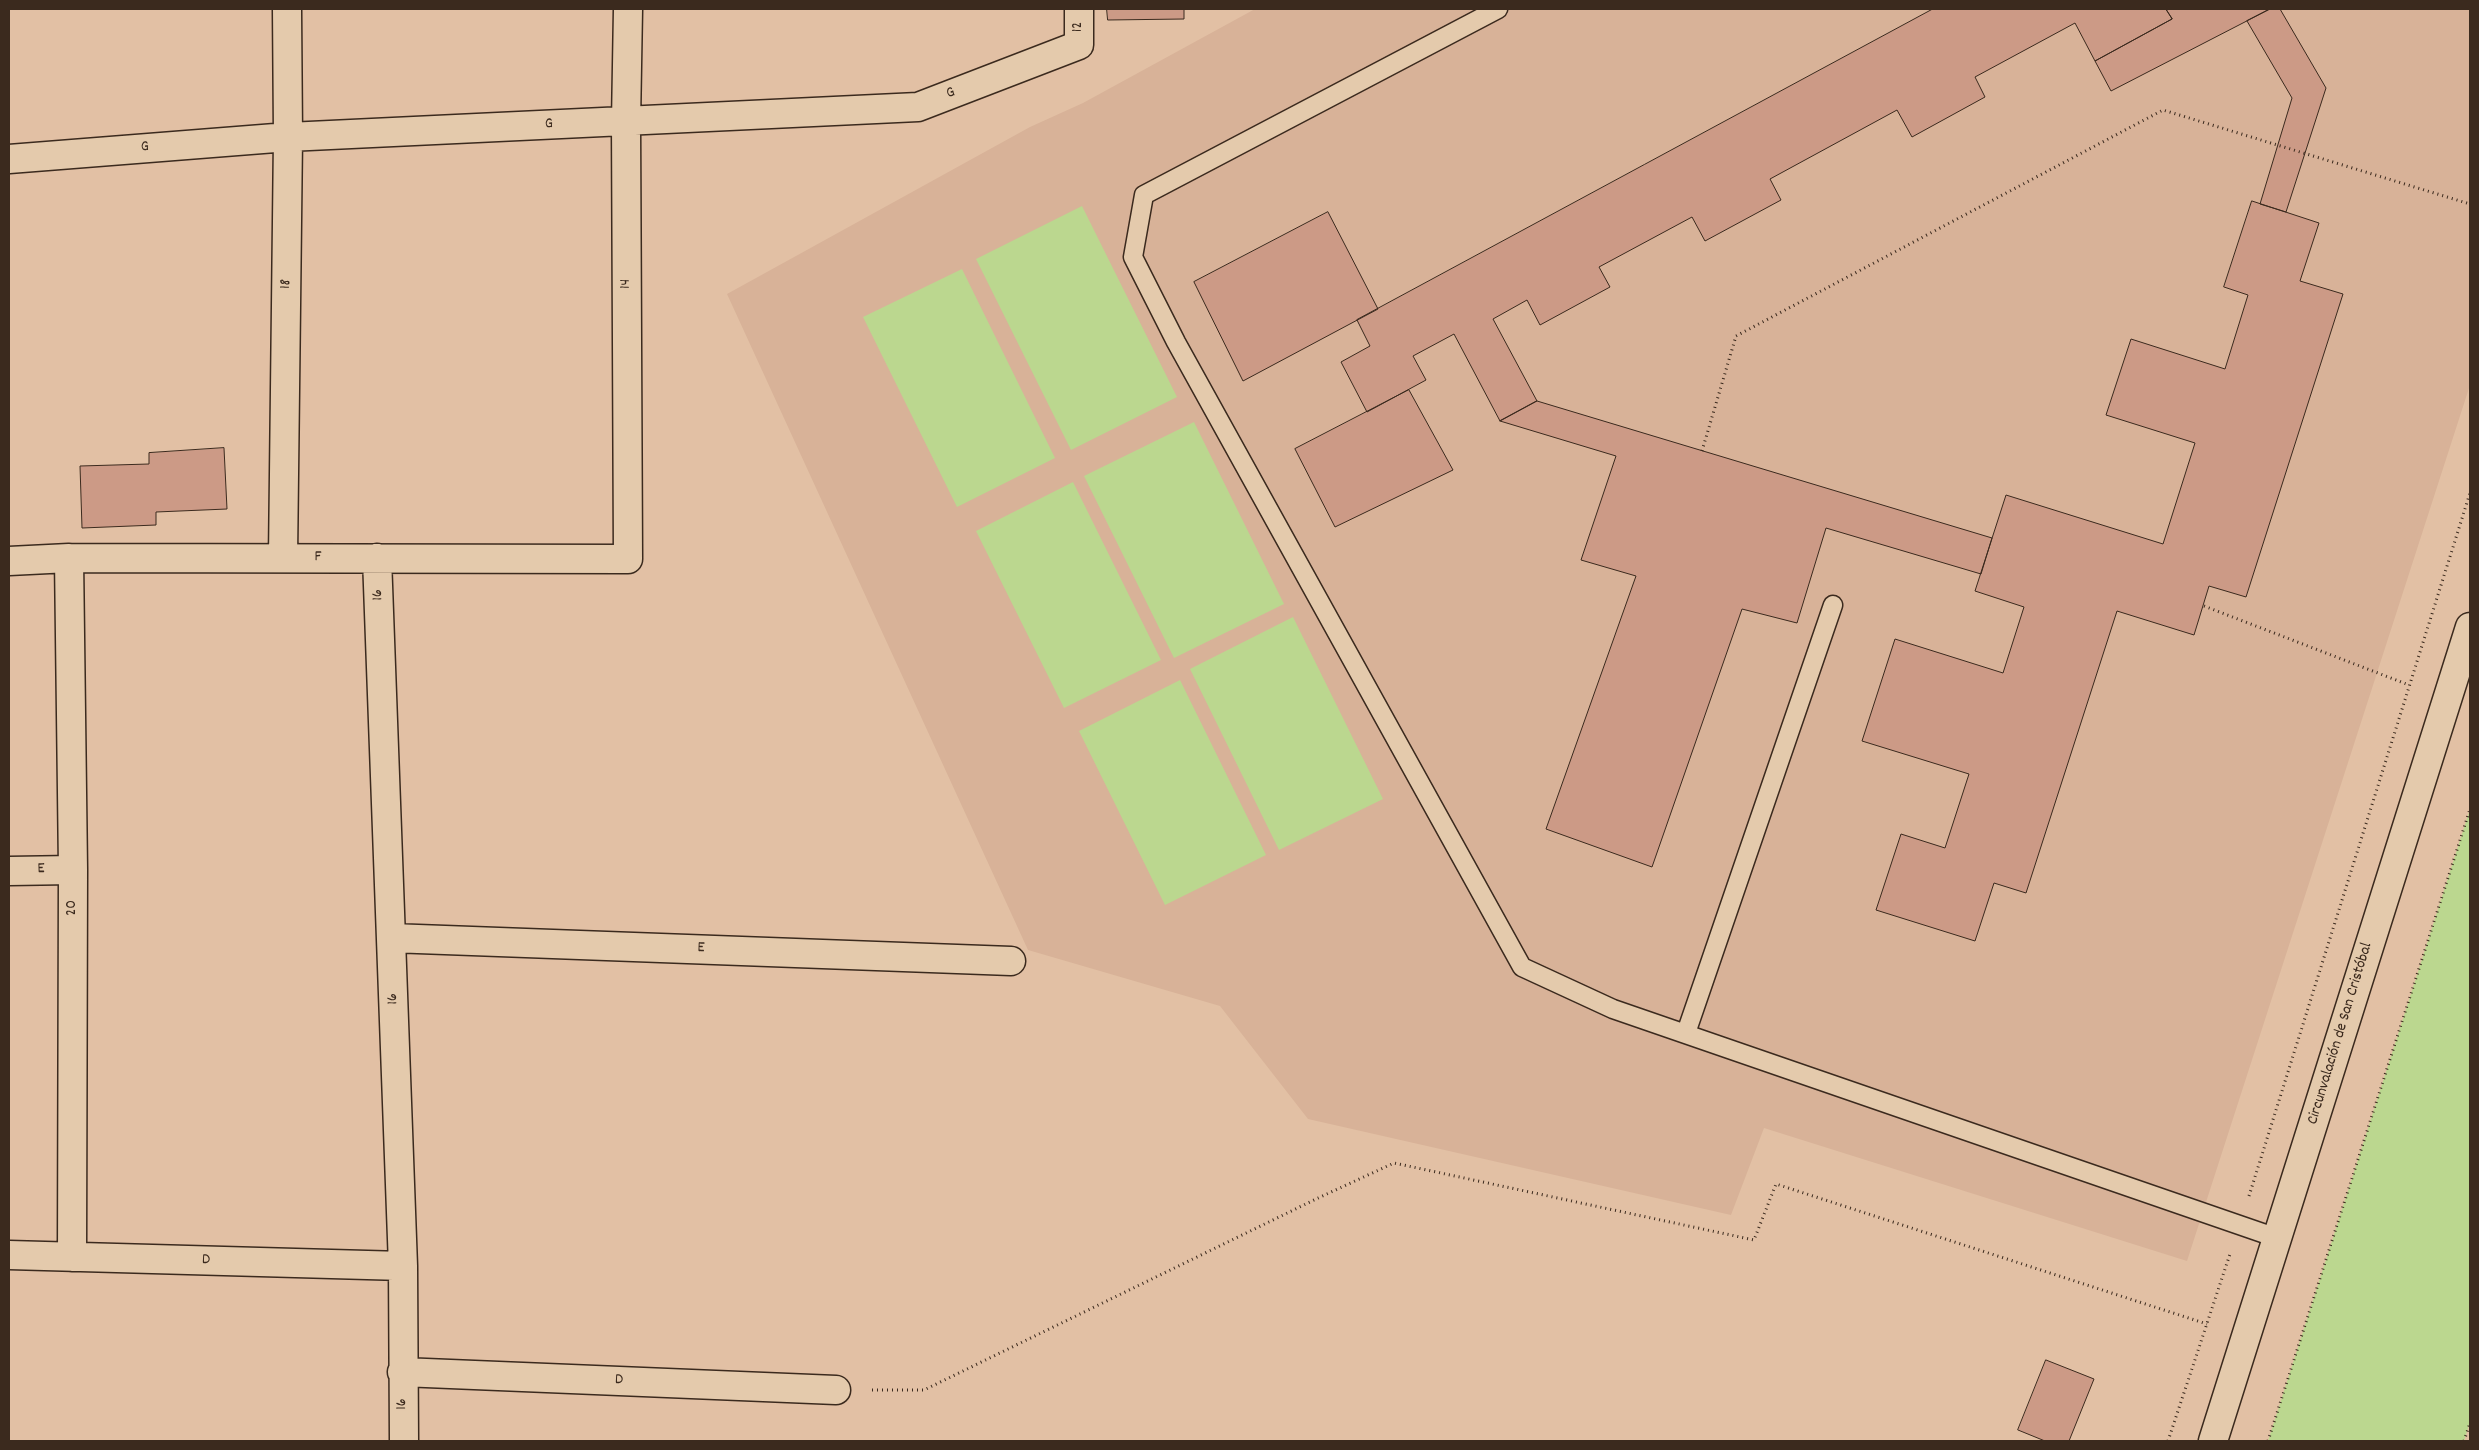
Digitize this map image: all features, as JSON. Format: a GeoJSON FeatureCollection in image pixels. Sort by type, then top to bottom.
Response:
{"type":"FeatureCollection","features":[{"type":"Feature","properties":{"kind":"street","name":"18"},"geometry":{"type":"LineString","coordinates":[[283,558],[288,137],[287,9]]}},
{"type":"Feature","properties":{"kind":"street","name":"14"},"geometry":{"type":"LineString","coordinates":[[628,9],[626,122],[628,559]]}},
{"type":"Feature","properties":{"kind":"street","name":"12"},"geometry":{"type":"LineString","coordinates":[[1079,9],[1079,45]]}},
{"type":"Feature","properties":{"kind":"street","name":"G"},"geometry":{"type":"LineString","coordinates":[[9,159],[288,137],[918,107],[1079,45]]}},
{"type":"Feature","properties":{"kind":"street","name":"F"},"geometry":{"type":"LineString","coordinates":[[9,560],[69,558],[628,559]]}},
{"type":"Feature","properties":{"kind":"street","name":"20"},"geometry":{"type":"LineString","coordinates":[[69,558],[73,870],[72,1257]]}},
{"type":"Feature","properties":{"kind":"street","name":"16"},"geometry":{"type":"LineString","coordinates":[[377,558],[403,1266],[402,1372],[404,1441]]}},
{"type":"Feature","properties":{"kind":"street","name":"Circunvalación de San Cristóbal"},"geometry":{"type":"LineString","coordinates":[[2213,1441],[2470,627]]}},
{"type":"Feature","properties":{"kind":"street","name":"E"},"geometry":{"type":"LineString","coordinates":[[9,871],[73,870]]}},
{"type":"Feature","properties":{"kind":"street","name":"E"},"geometry":{"type":"LineString","coordinates":[[392,938],[1011,960]]}},
{"type":"Feature","properties":{"kind":"street","name":"D"},"geometry":{"type":"LineString","coordinates":[[9,1255],[403,1266]]}},
{"type":"Feature","properties":{"kind":"street","name":"D"},"geometry":{"type":"LineString","coordinates":[[402,1372],[836,1390]]}},
{"type":"Feature","properties":{"kind":"lane"},"geometry":{"type":"LineString","coordinates":[[1498,9],[1144,196],[1133,257],[1181,351],[1522,967],[1613,1009],[2277,1238]]}},
{"type":"Feature","properties":{"kind":"lane"},"geometry":{"type":"LineString","coordinates":[[1686,1033],[1833,605]]}},
{"type":"Feature","properties":{"kind":"path"},"geometry":{"type":"LineString","coordinates":[[1702,451],[1736,336],[2163,110],[2470,204]]}},
{"type":"Feature","properties":{"kind":"path"},"geometry":{"type":"LineString","coordinates":[[2168,1441],[2241,1224],[2408,685],[2470,493]]}},
{"type":"Feature","properties":{"kind":"path"},"geometry":{"type":"LineString","coordinates":[[2204,606],[2447,699]]}},
{"type":"Feature","properties":{"kind":"path"},"geometry":{"type":"LineString","coordinates":[[2268,1441],[2470,809]]}},
{"type":"Feature","properties":{"kind":"path"},"geometry":{"type":"LineString","coordinates":[[836,1390],[924,1390],[1316,1199],[1394,1164],[1754,1240],[1776,1184],[2207,1324]]}},
{"type":"Feature","properties":{"kind":"path"},"geometry":{"type":"LineString","coordinates":[[2464,1441],[2470,1423]]}},
{"type":"Feature","properties":{"kind":"shaded area"},"geometry":{"type":"Polygon","coordinates":[[[1255,9],[2470,9],[2470,385],[2187,1261],[1764,1128],[1731,1215],[1308,1119],[1220,1006],[1028,950],[727,294],[1030,127],[1083,103],[1255,9]]]}},
{"type":"Feature","properties":{"kind":"green space"},"geometry":{"type":"Polygon","coordinates":[[[1082,206],[1177,397],[1071,450],[976,259],[1082,206]]]}},
{"type":"Feature","properties":{"kind":"green space"},"geometry":{"type":"Polygon","coordinates":[[[962,269],[1055,458],[957,507],[863,317],[962,269]]]}},
{"type":"Feature","properties":{"kind":"green space"},"geometry":{"type":"Polygon","coordinates":[[[1194,422],[1284,604],[1174,658],[1084,476],[1194,422]]]}},
{"type":"Feature","properties":{"kind":"green space"},"geometry":{"type":"Polygon","coordinates":[[[1073,482],[1161,660],[1064,708],[976,531],[1073,482]]]}},
{"type":"Feature","properties":{"kind":"green space"},"geometry":{"type":"Polygon","coordinates":[[[1293,617],[1383,799],[1279,850],[1190,669],[1293,617]]]}},
{"type":"Feature","properties":{"kind":"green space"},"geometry":{"type":"Polygon","coordinates":[[[1180,680],[1266,855],[1165,905],[1079,731],[1180,680]]]}},
{"type":"Feature","properties":{"kind":"green space"},"geometry":{"type":"Polygon","coordinates":[[[2470,809],[2470,1422],[2464,1441],[2268,1441],[2470,809]]]}},
{"type":"Feature","properties":{"kind":"building"},"geometry":{"type":"Polygon","coordinates":[[[1107,9],[1184,9],[1184,19],[1108,20],[1107,9]]]}},
{"type":"Feature","properties":{"kind":"building"},"geometry":{"type":"Polygon","coordinates":[[[1933,9],[2166,9],[2172,19],[2095,61],[2075,23],[1975,77],[1985,97],[1912,137],[1897,110],[1770,179],[1781,200],[1705,241],[1692,217],[1599,267],[1610,287],[1540,325],[1527,300],[1493,319],[1537,401],[1500,421],[1454,334],[1413,356],[1426,380],[1367,412],[1341,362],[1370,346],[1357,320],[1933,9]]]}},
{"type":"Feature","properties":{"kind":"building"},"geometry":{"type":"Polygon","coordinates":[[[2166,9],[2270,9],[2111,91],[2095,61],[2172,19],[2166,9]]]}},
{"type":"Feature","properties":{"kind":"building"},"geometry":{"type":"Polygon","coordinates":[[[2270,9],[2280,9],[2326,88],[2286,212],[2260,204],[2292,98],[2247,21],[2270,9]]]}},
{"type":"Feature","properties":{"kind":"building"},"geometry":{"type":"Polygon","coordinates":[[[2252,201],[2319,223],[2300,281],[2343,294],[2246,597],[2209,586],[2194,635],[2117,611],[2026,893],[1994,883],[1975,941],[1876,910],[1901,834],[1945,848],[1969,774],[1862,741],[1895,639],[2003,673],[2024,607],[1975,591],[2006,495],[2163,544],[2195,443],[2106,415],[2131,339],[2225,369],[2248,295],[2224,287],[2252,201]]]}},
{"type":"Feature","properties":{"kind":"building"},"geometry":{"type":"Polygon","coordinates":[[[1328,212],[1378,309],[1243,381],[1194,282],[1328,212]]]}},
{"type":"Feature","properties":{"kind":"building"},"geometry":{"type":"Polygon","coordinates":[[[1409,390],[1453,470],[1335,527],[1295,449],[1409,390]]]}},
{"type":"Feature","properties":{"kind":"building"},"geometry":{"type":"Polygon","coordinates":[[[1537,401],[1992,538],[1981,574],[1826,528],[1797,623],[1742,609],[1652,867],[1546,829],[1636,576],[1581,560],[1616,456],[1500,421],[1537,401]]]}},
{"type":"Feature","properties":{"kind":"building"},"geometry":{"type":"Polygon","coordinates":[[[224,448],[227,509],[156,512],[156,525],[82,528],[80,466],[149,464],[149,453],[224,448]]]}},
{"type":"Feature","properties":{"kind":"building"},"geometry":{"type":"Polygon","coordinates":[[[2046,1360],[2094,1379],[2069,1441],[2045,1441],[2018,1430],[2046,1360]]]}}]}
